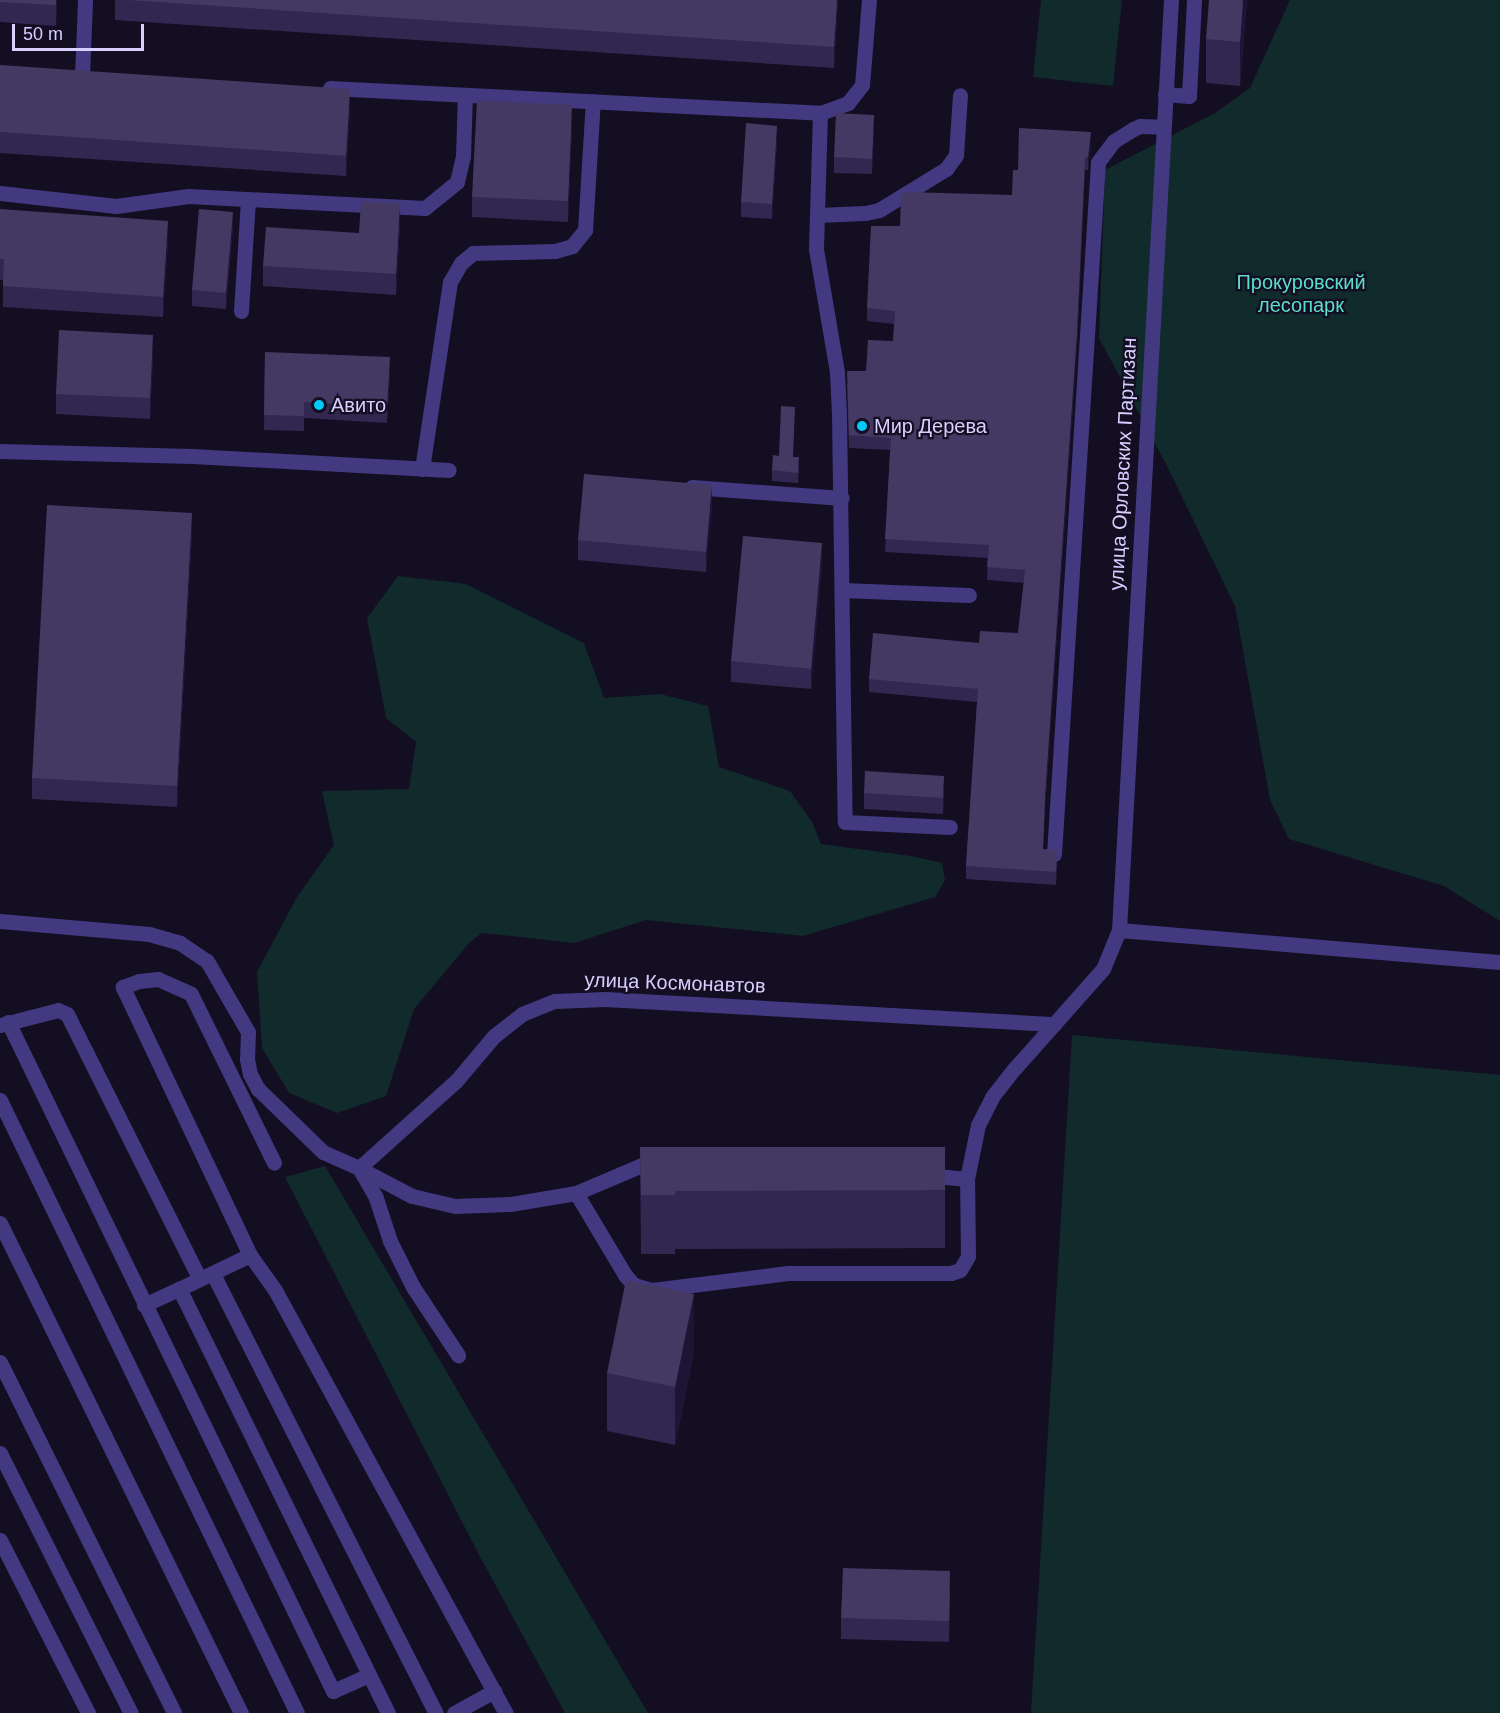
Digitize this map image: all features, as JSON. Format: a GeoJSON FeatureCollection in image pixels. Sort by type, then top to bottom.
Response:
{"type":"FeatureCollection","features":[{"type":"Feature","properties":{"kind":"street"},"geometry":{"type":"LineString","coordinates":[[85,0],[76,76],[98,77]]}},
{"type":"Feature","properties":{"kind":"street"},"geometry":{"type":"LineString","coordinates":[[309,87],[820,113],[848,103],[862,85],[869,0]]}},
{"type":"Feature","properties":{"kind":"street","name":"улица Орловских Партизан"},"geometry":{"type":"LineString","coordinates":[[576,1193],[625,1275],[634,1285],[652,1290],[788,1273],[951,1273],[960,1270],[968,1256],[967,1179],[978,1125],[992,1098],[1015,1068],[1103,969],[1119,930],[1171,0]]}},
{"type":"Feature","properties":{"kind":"street"},"geometry":{"type":"LineString","coordinates":[[1165,94],[1189,96],[1194,0]]}},
{"type":"Feature","properties":{"kind":"street"},"geometry":{"type":"LineString","coordinates":[[0,193],[116,206],[188,196],[425,207],[458,182],[463,157],[465,95]]}},
{"type":"Feature","properties":{"kind":"street"},"geometry":{"type":"LineString","coordinates":[[817,215],[865,213],[879,210],[946,169],[956,155],[960,95]]}},
{"type":"Feature","properties":{"kind":"street"},"geometry":{"type":"LineString","coordinates":[[422,469],[450,282],[461,263],[472,253],[555,251],[572,246],[585,230],[592,101]]}},
{"type":"Feature","properties":{"kind":"street"},"geometry":{"type":"LineString","coordinates":[[820,113],[816,249],[837,372],[842,498],[845,822],[950,827]]}},
{"type":"Feature","properties":{"kind":"street"},"geometry":{"type":"LineString","coordinates":[[1054,854],[1098,162],[1114,141],[1133,129],[1140,126],[1163,127]]}},
{"type":"Feature","properties":{"kind":"street"},"geometry":{"type":"LineString","coordinates":[[241,311],[248,199]]}},
{"type":"Feature","properties":{"kind":"street"},"geometry":{"type":"LineString","coordinates":[[0,451],[192,456],[449,470]]}},
{"type":"Feature","properties":{"kind":"street"},"geometry":{"type":"LineString","coordinates":[[681,487],[842,498]]}},
{"type":"Feature","properties":{"kind":"street"},"geometry":{"type":"LineString","coordinates":[[842,590],[969,595]]}},
{"type":"Feature","properties":{"kind":"street"},"geometry":{"type":"LineString","coordinates":[[0,921],[148,934],[180,943],[207,961],[248,1032],[247,1059],[250,1074],[258,1089],[323,1152],[412,1196],[455,1206],[510,1204],[576,1193],[649,1162],[671,1161]]}},
{"type":"Feature","properties":{"kind":"street"},"geometry":{"type":"LineString","coordinates":[[1119,930],[1500,962]]}},
{"type":"Feature","properties":{"kind":"street"},"geometry":{"type":"LineString","coordinates":[[274,1163],[191,994],[159,979],[139,981],[123,987],[250,1255],[275,1290],[506,1713]]}},
{"type":"Feature","properties":{"kind":"street","name":"улица Космонавтов"},"geometry":{"type":"LineString","coordinates":[[359,1168],[456,1081],[494,1036],[522,1014],[555,1001],[605,999],[1054,1024]]}},
{"type":"Feature","properties":{"kind":"street"},"geometry":{"type":"LineString","coordinates":[[369,1675],[333,1691],[4,1024],[58,1010],[67,1014],[436,1713]]}},
{"type":"Feature","properties":{"kind":"street"},"geometry":{"type":"LineString","coordinates":[[0,1100],[297,1713]]}},
{"type":"Feature","properties":{"kind":"street"},"geometry":{"type":"LineString","coordinates":[[359,1168],[376,1198],[390,1241],[413,1287],[458,1355]]}},
{"type":"Feature","properties":{"kind":"street"},"geometry":{"type":"LineString","coordinates":[[909,1173],[967,1179]]}},
{"type":"Feature","properties":{"kind":"street"},"geometry":{"type":"LineString","coordinates":[[0,1223],[241,1713]]}},
{"type":"Feature","properties":{"kind":"street"},"geometry":{"type":"LineString","coordinates":[[144,1305],[250,1255]]}},
{"type":"Feature","properties":{"kind":"street"},"geometry":{"type":"LineString","coordinates":[[179,1289],[388,1713]]}},
{"type":"Feature","properties":{"kind":"street"},"geometry":{"type":"LineString","coordinates":[[0,1362],[174,1713]]}},
{"type":"Feature","properties":{"kind":"street"},"geometry":{"type":"LineString","coordinates":[[0,1453],[131,1713]]}},
{"type":"Feature","properties":{"kind":"street"},"geometry":{"type":"LineString","coordinates":[[0,1540],[88,1713]]}},
{"type":"Feature","properties":{"kind":"street"},"geometry":{"type":"LineString","coordinates":[[454,1713],[494,1690]]}},
{"type":"Feature","properties":{"kind":"green space"},"geometry":{"type":"Polygon","coordinates":[[[1041,0],[1122,0],[1113,86],[1033,77],[1041,0]]]}},
{"type":"Feature","properties":{"kind":"green space","name":"Прокуровский лесопарк"},"geometry":{"type":"Polygon","coordinates":[[[1290,0],[1500,0],[1500,921],[1444,886],[1289,839],[1270,800],[1235,606],[1166,464],[1099,338],[1105,170],[1215,113],[1250,88],[1290,0]]]}},
{"type":"Feature","properties":{"kind":"green space"},"geometry":{"type":"Polygon","coordinates":[[[398,576],[466,584],[584,643],[604,698],[660,694],[708,706],[719,767],[790,791],[812,822],[821,844],[911,856],[942,863],[945,880],[935,897],[803,936],[646,920],[574,943],[482,933],[470,942],[414,1009],[386,1096],[337,1113],[289,1093],[262,1048],[257,972],[297,897],[334,845],[322,791],[409,789],[416,742],[386,718],[367,618],[398,576]]]}},
{"type":"Feature","properties":{"kind":"green space"},"geometry":{"type":"Polygon","coordinates":[[[1072,1035],[1500,1075],[1500,1713],[1031,1713],[1072,1035]]]}},
{"type":"Feature","properties":{"kind":"green space"},"geometry":{"type":"Polygon","coordinates":[[[325,1166],[648,1713],[565,1713],[478,1553],[285,1177],[325,1166]]]}},
{"type":"Feature","properties":{"kind":"building"},"geometry":{"type":"Polygon","coordinates":[[[0,0],[56,0],[56,5],[0,2],[0,0]]]}},
{"type":"Feature","properties":{"kind":"building"},"geometry":{"type":"Polygon","coordinates":[[[128,0],[837,0],[834,47],[128,0]]]}},
{"type":"Feature","properties":{"kind":"building"},"geometry":{"type":"Polygon","coordinates":[[[1209,0],[1243,0],[1240,42],[1206,39],[1209,0]]]}},
{"type":"Feature","properties":{"kind":"building"},"geometry":{"type":"Polygon","coordinates":[[[0,65],[350,89],[346,156],[0,132],[0,65]]]}},
{"type":"Feature","properties":{"kind":"building"},"geometry":{"type":"Polygon","coordinates":[[[477,100],[572,105],[568,201],[472,197],[477,100]]]}},
{"type":"Feature","properties":{"kind":"building"},"geometry":{"type":"Polygon","coordinates":[[[836,113],[874,115],[872,159],[834,157],[836,113]]]}},
{"type":"Feature","properties":{"kind":"building"},"geometry":{"type":"Polygon","coordinates":[[[746,123],[777,126],[772,204],[741,202],[746,123]]]}},
{"type":"Feature","properties":{"kind":"building"},"geometry":{"type":"Polygon","coordinates":[[[1019,128],[1091,132],[1088,157],[1085,157],[1077,333],[1045,796],[1043,849],[1057,850],[1056,872],[966,866],[978,689],[869,679],[873,633],[979,643],[980,631],[1018,633],[1025,570],[987,567],[989,545],[885,539],[891,438],[849,435],[847,371],[866,371],[868,340],[893,341],[895,311],[867,308],[871,226],[900,226],[901,195],[906,192],[1012,195],[1013,170],[1018,170],[1019,128]]]}},
{"type":"Feature","properties":{"kind":"building"},"geometry":{"type":"Polygon","coordinates":[[[361,201],[400,204],[396,274],[263,266],[266,227],[359,233],[361,201]]]}},
{"type":"Feature","properties":{"kind":"building"},"geometry":{"type":"Polygon","coordinates":[[[0,209],[168,221],[163,297],[3,286],[4,259],[0,259],[0,209]]]}},
{"type":"Feature","properties":{"kind":"building"},"geometry":{"type":"Polygon","coordinates":[[[199,209],[233,212],[226,293],[192,290],[199,209]]]}},
{"type":"Feature","properties":{"kind":"building"},"geometry":{"type":"Polygon","coordinates":[[[59,330],[153,335],[150,398],[56,394],[59,330]]]}},
{"type":"Feature","properties":{"kind":"building"},"geometry":{"type":"Polygon","coordinates":[[[265,352],[390,357],[387,407],[304,402],[304,416],[264,415],[265,352]]]}},
{"type":"Feature","properties":{"kind":"building"},"geometry":{"type":"Polygon","coordinates":[[[781,406],[795,407],[793,457],[799,457],[798,473],[772,470],[773,455],[779,456],[781,406]]]}},
{"type":"Feature","properties":{"kind":"building"},"geometry":{"type":"Polygon","coordinates":[[[584,474],[712,485],[706,552],[578,540],[584,474]]]}},
{"type":"Feature","properties":{"kind":"building"},"geometry":{"type":"Polygon","coordinates":[[[47,505],[192,513],[177,786],[32,778],[47,505]]]}},
{"type":"Feature","properties":{"kind":"building"},"geometry":{"type":"Polygon","coordinates":[[[743,536],[822,543],[811,669],[731,661],[743,536]]]}},
{"type":"Feature","properties":{"kind":"building"},"geometry":{"type":"Polygon","coordinates":[[[865,771],[944,776],[943,798],[864,793],[865,771]]]}},
{"type":"Feature","properties":{"kind":"building"},"geometry":{"type":"Polygon","coordinates":[[[640,1147],[945,1147],[945,1190],[675,1191],[675,1195],[641,1195],[640,1147]]]}},
{"type":"Feature","properties":{"kind":"building"},"geometry":{"type":"Polygon","coordinates":[[[626,1280],[694,1294],[675,1387],[607,1373],[626,1280]]]}},
{"type":"Feature","properties":{"kind":"building"},"geometry":{"type":"Polygon","coordinates":[[[843,1568],[950,1571],[949,1621],[841,1618],[843,1568]]]}},
{"type":"Feature","properties":{"kind":"place","name":"Авито"},"geometry":{"type":"Point","coordinates":[319,405]}},
{"type":"Feature","properties":{"kind":"place","name":"Мир Дерева"},"geometry":{"type":"Point","coordinates":[862,426]}}]}
